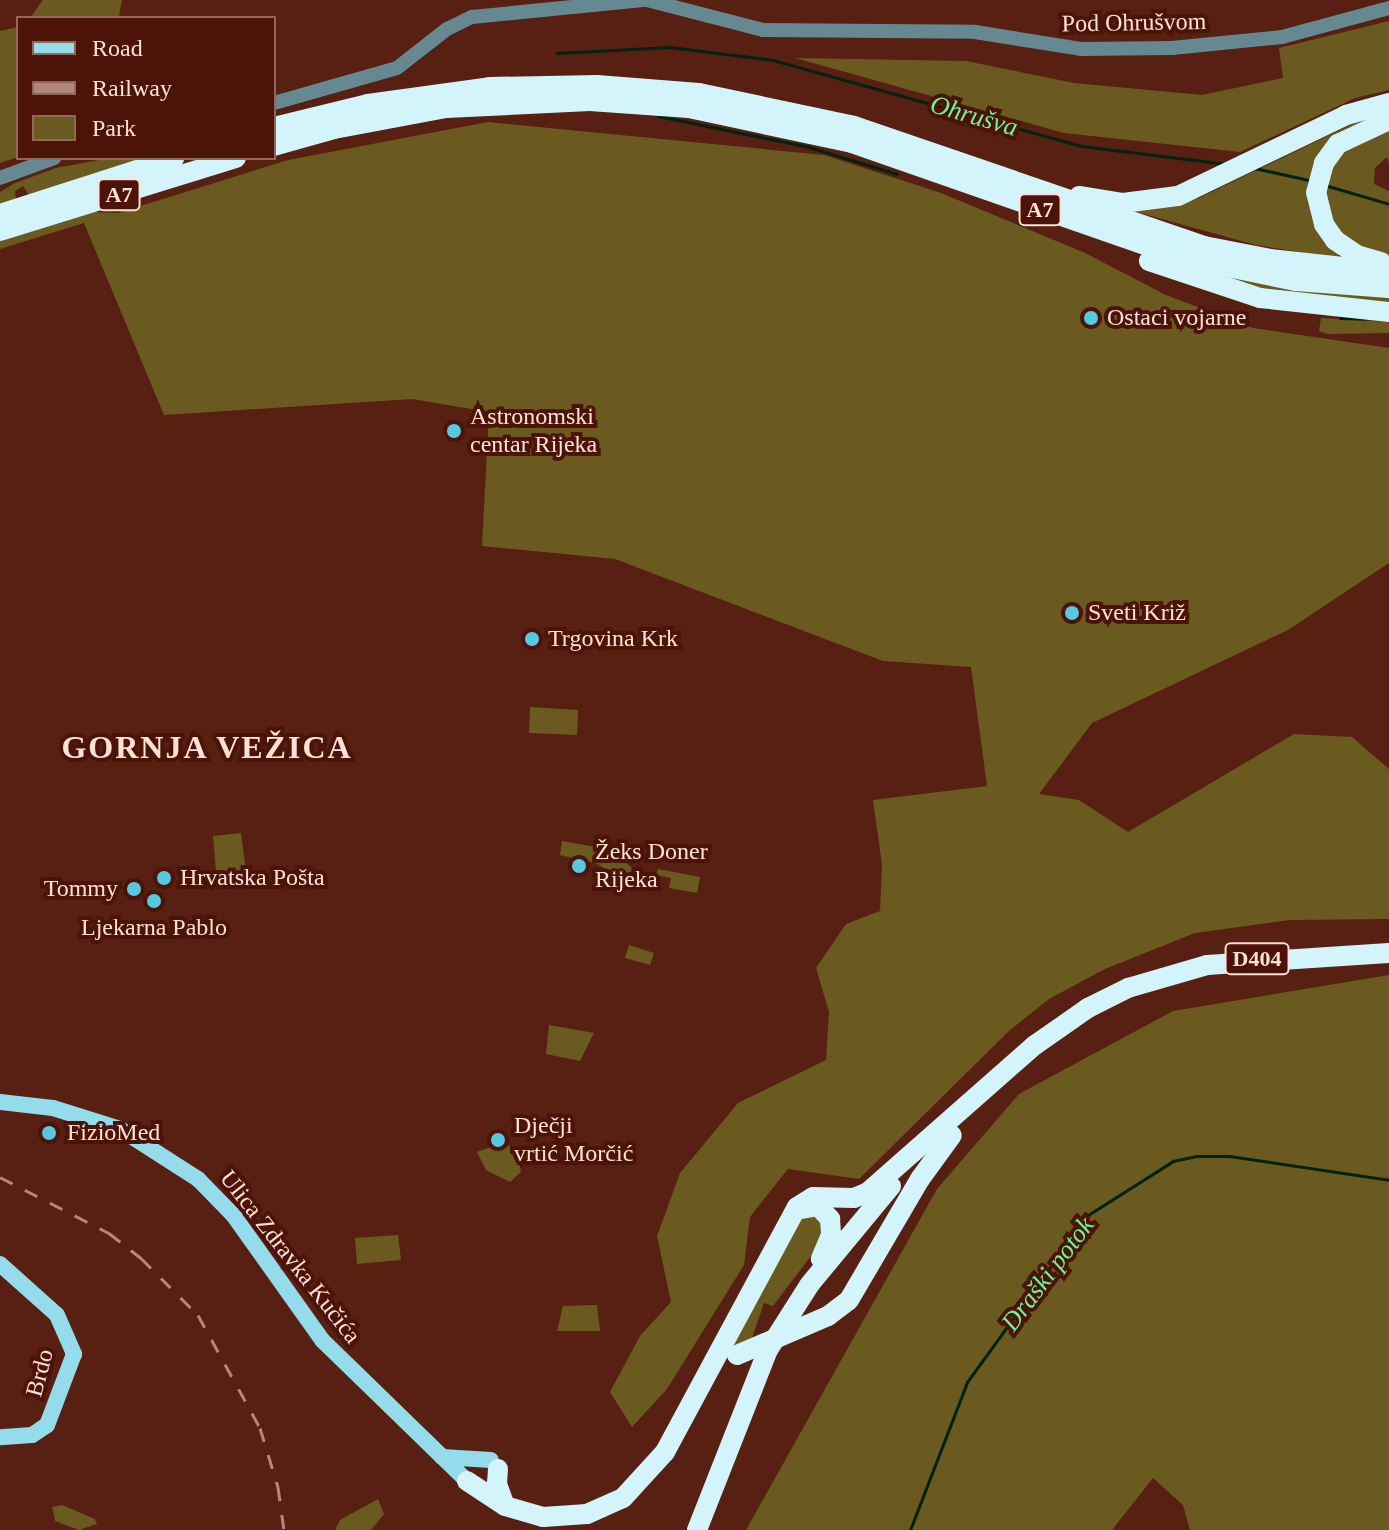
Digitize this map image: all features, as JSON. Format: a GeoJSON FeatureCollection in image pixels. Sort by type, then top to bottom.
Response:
{"type":"FeatureCollection","features":[{"type":"Feature","properties":{"kind":"highway","name":"A7"},"geometry":{"type":"LineString","coordinates":[[276,127],[368,104],[490,87],[597,85],[699,101],[852,143],[1179,257],[1268,276],[1388,274]]}},
{"type":"Feature","properties":{"kind":"highway"},"geometry":{"type":"LineString","coordinates":[[699,101],[744,92],[830,111],[1086,198],[1137,202],[1196,189],[1322,126],[1384,112]]}},
{"type":"Feature","properties":{"kind":"highway","name":"A7"},"geometry":{"type":"LineString","coordinates":[[276,145],[376,119],[446,108],[590,101],[699,101]]}},
{"type":"Feature","properties":{"kind":"highway"},"geometry":{"type":"LineString","coordinates":[[699,101],[890,163],[1229,289],[1304,307],[1389,312]]}},
{"type":"Feature","properties":{"kind":"highway"},"geometry":{"type":"LineString","coordinates":[[1384,112],[1338,144],[1320,174],[1320,214],[1342,247],[1388,274]]}},
{"type":"Feature","properties":{"kind":"highway","name":"A7"},"geometry":{"type":"LineString","coordinates":[[9,211],[168,160]]}},
{"type":"Feature","properties":{"kind":"highway","name":"A7"},"geometry":{"type":"LineString","coordinates":[[0,231],[230,160]]}},
{"type":"Feature","properties":{"kind":"highway","name":"D404"},"geometry":{"type":"LineString","coordinates":[[697,1530],[759,1368],[827,1255],[927,1144],[988,1087],[1076,1016],[1168,974],[1238,960],[1389,953]]}},
{"type":"Feature","properties":{"kind":"highway"},"geometry":{"type":"LineString","coordinates":[[681,1424],[737,1355],[828,1316],[849,1300],[920,1179],[988,1087]]}},
{"type":"Feature","properties":{"kind":"highway"},"geometry":{"type":"LineString","coordinates":[[467,1481],[505,1506],[553,1518],[614,1503],[648,1476],[681,1424],[789,1215],[813,1197],[854,1198],[868,1192],[927,1144]]}},
{"type":"Feature","properties":{"kind":"highway"},"geometry":{"type":"LineString","coordinates":[[789,1215],[812,1205],[825,1210],[832,1229],[827,1255]]}},
{"type":"Feature","properties":{"kind":"highway"},"geometry":{"type":"LineString","coordinates":[[495,1465],[497,1484],[505,1506]]}},
{"type":"Feature","properties":{"kind":"main road","name":"Ulica Zdravka Kučića"},"geometry":{"type":"LineString","coordinates":[[0,1102],[53,1108],[120,1129],[198,1179],[234,1216],[322,1340],[467,1481]]}},
{"type":"Feature","properties":{"kind":"main road","name":"Brdo"},"geometry":{"type":"LineString","coordinates":[[0,1264],[57,1315],[72,1342],[73,1361],[47,1425],[32,1435],[0,1437]]}},
{"type":"Feature","properties":{"kind":"main road"},"geometry":{"type":"LineString","coordinates":[[441,1457],[495,1465]]}},
{"type":"Feature","properties":{"kind":"street","name":"Pod Ohrušvom"},"geometry":{"type":"LineString","coordinates":[[276,102],[389,71],[447,29],[472,17],[645,0],[763,30],[975,32],[1081,49],[1243,41],[1314,31],[1389,8]]}},
{"type":"Feature","properties":{"kind":"street"},"geometry":{"type":"LineString","coordinates":[[0,178],[49,160]]}},
{"type":"Feature","properties":{"kind":"green space"},"geometry":{"type":"Polygon","coordinates":[[[43,0],[122,0],[121,16],[31,16],[43,0]]]}},
{"type":"Feature","properties":{"kind":"green space"},"geometry":{"type":"Polygon","coordinates":[[[1389,21],[1389,90],[1355,98],[1240,152],[1064,133],[795,58],[966,61],[1074,83],[1202,95],[1283,78],[1279,48],[1389,21]]]}},
{"type":"Feature","properties":{"kind":"green space"},"geometry":{"type":"Polygon","coordinates":[[[16,27],[16,158],[0,163],[0,31],[16,27]]]}},
{"type":"Feature","properties":{"kind":"green space"},"geometry":{"type":"Polygon","coordinates":[[[1367,117],[1389,127],[1389,163],[1387,157],[1375,168],[1374,184],[1389,191],[1389,257],[1348,242],[1336,258],[1256,245],[1133,211],[1199,198],[1367,117]]]}},
{"type":"Feature","properties":{"kind":"green space"},"geometry":{"type":"Polygon","coordinates":[[[488,122],[824,155],[941,193],[1085,253],[1166,295],[1253,328],[1389,348],[1389,563],[1288,630],[1092,723],[1039,794],[1079,800],[1128,832],[1294,734],[1352,737],[1389,769],[1389,919],[1290,920],[1195,933],[1105,969],[1049,999],[1010,1030],[859,1179],[788,1169],[750,1217],[744,1265],[667,1389],[632,1427],[610,1392],[640,1336],[671,1302],[657,1236],[680,1173],[738,1103],[826,1060],[829,1012],[816,968],[846,924],[880,911],[882,865],[873,800],[987,786],[971,667],[883,661],[615,559],[482,546],[489,412],[412,399],[164,415],[84,223],[0,249],[0,241],[92,212],[118,213],[288,160],[488,122]]]}},
{"type":"Feature","properties":{"kind":"green space"},"geometry":{"type":"Polygon","coordinates":[[[99,160],[138,160],[29,195],[23,186],[15,191],[16,200],[0,204],[0,192],[56,168],[99,160]]]}},
{"type":"Feature","properties":{"kind":"green space"},"geometry":{"type":"Polygon","coordinates":[[[1199,269],[1389,297],[1389,306],[1291,298],[1199,269]]]}},
{"type":"Feature","properties":{"kind":"green space"},"geometry":{"type":"Polygon","coordinates":[[[1321,318],[1389,322],[1389,333],[1328,334],[1319,331],[1321,318]]]}},
{"type":"Feature","properties":{"kind":"green space"},"geometry":{"type":"Polygon","coordinates":[[[530,707],[578,710],[577,735],[529,733],[530,707]]]}},
{"type":"Feature","properties":{"kind":"green space"},"geometry":{"type":"Polygon","coordinates":[[[241,833],[247,880],[217,883],[213,836],[241,833]]]}},
{"type":"Feature","properties":{"kind":"green space"},"geometry":{"type":"Polygon","coordinates":[[[562,841],[607,849],[634,869],[622,882],[598,864],[560,855],[562,841]]]}},
{"type":"Feature","properties":{"kind":"green space"},"geometry":{"type":"Polygon","coordinates":[[[658,869],[700,877],[697,893],[669,888],[671,878],[656,875],[658,869]]]}},
{"type":"Feature","properties":{"kind":"green space"},"geometry":{"type":"Polygon","coordinates":[[[629,945],[654,953],[650,965],[625,958],[629,945]]]}},
{"type":"Feature","properties":{"kind":"green space"},"geometry":{"type":"Polygon","coordinates":[[[1389,975],[1389,1530],[1190,1530],[1183,1505],[1153,1478],[1112,1530],[746,1530],[937,1189],[1019,1094],[1173,1011],[1389,975]]]}},
{"type":"Feature","properties":{"kind":"green space"},"geometry":{"type":"Polygon","coordinates":[[[549,1025],[594,1033],[580,1061],[546,1054],[549,1025]]]}},
{"type":"Feature","properties":{"kind":"green space"},"geometry":{"type":"Polygon","coordinates":[[[497,1145],[510,1146],[518,1156],[521,1172],[510,1182],[486,1170],[477,1152],[497,1145]]]}},
{"type":"Feature","properties":{"kind":"green space"},"geometry":{"type":"Polygon","coordinates":[[[814,1214],[823,1222],[820,1244],[773,1306],[764,1303],[752,1338],[729,1354],[797,1219],[814,1214]]]}},
{"type":"Feature","properties":{"kind":"green space"},"geometry":{"type":"Polygon","coordinates":[[[398,1235],[401,1260],[357,1264],[355,1238],[398,1235]]]}},
{"type":"Feature","properties":{"kind":"green space"},"geometry":{"type":"Polygon","coordinates":[[[597,1305],[600,1331],[557,1331],[563,1306],[597,1305]]]}},
{"type":"Feature","properties":{"kind":"green space"},"geometry":{"type":"Polygon","coordinates":[[[378,1499],[384,1514],[371,1530],[335,1530],[340,1520],[378,1499]]]}},
{"type":"Feature","properties":{"kind":"green space"},"geometry":{"type":"Polygon","coordinates":[[[62,1505],[95,1519],[97,1524],[79,1530],[55,1521],[52,1507],[62,1505]]]}},
{"type":"Feature","properties":{"kind":"waterway","name":"Ohrušva"},"geometry":{"type":"LineString","coordinates":[[557,53],[670,47],[773,60],[1081,146],[1227,164]]}},
{"type":"Feature","properties":{"kind":"waterway"},"geometry":{"type":"LineString","coordinates":[[658,116],[809,147],[897,174]]}},
{"type":"Feature","properties":{"kind":"waterway","name":"Ohrušva"},"geometry":{"type":"LineString","coordinates":[[1254,168],[1313,181]]}},
{"type":"Feature","properties":{"kind":"waterway","name":"Ohrušva"},"geometry":{"type":"LineString","coordinates":[[1328,186],[1389,204]]}},
{"type":"Feature","properties":{"kind":"waterway"},"geometry":{"type":"LineString","coordinates":[[1340,318],[1365,319]]}},
{"type":"Feature","properties":{"kind":"waterway","name":"Draški potok"},"geometry":{"type":"LineString","coordinates":[[910,1530],[967,1382],[1088,1215],[1173,1161],[1196,1156],[1229,1156],[1389,1180]]}},
{"type":"Feature","properties":{"kind":"railway"},"geometry":{"type":"LineString","coordinates":[[0,1177],[109,1233],[141,1258],[198,1315],[260,1428],[278,1487],[284,1530]]}},
{"type":"Feature","properties":{"kind":"place","name":"Ostaci vojarne"},"geometry":{"type":"Point","coordinates":[1091,318]}},
{"type":"Feature","properties":{"kind":"place","name":"Astronomski centar Rijeka"},"geometry":{"type":"Point","coordinates":[454,431]}},
{"type":"Feature","properties":{"kind":"place","name":"Sveti Križ"},"geometry":{"type":"Point","coordinates":[1072,613]}},
{"type":"Feature","properties":{"kind":"place","name":"Trgovina Krk"},"geometry":{"type":"Point","coordinates":[532,639]}},
{"type":"Feature","properties":{"kind":"place","name":"Žeks Doner Rijeka"},"geometry":{"type":"Point","coordinates":[579,866]}},
{"type":"Feature","properties":{"kind":"place","name":"Hrvatska Pošta"},"geometry":{"type":"Point","coordinates":[164,878]}},
{"type":"Feature","properties":{"kind":"place","name":"Tommy"},"geometry":{"type":"Point","coordinates":[134,889]}},
{"type":"Feature","properties":{"kind":"place","name":"Ljekarna Pablo"},"geometry":{"type":"Point","coordinates":[154,901]}},
{"type":"Feature","properties":{"kind":"place","name":"FizioMed"},"geometry":{"type":"Point","coordinates":[49,1133]}},
{"type":"Feature","properties":{"kind":"place","name":"Dječji vrtić Morčić"},"geometry":{"type":"Point","coordinates":[498,1140]}},
{"type":"Feature","properties":{"kind":"district","name":"GORNJA VEŽICA"},"geometry":{"type":"Point","coordinates":[207,747]}}]}
